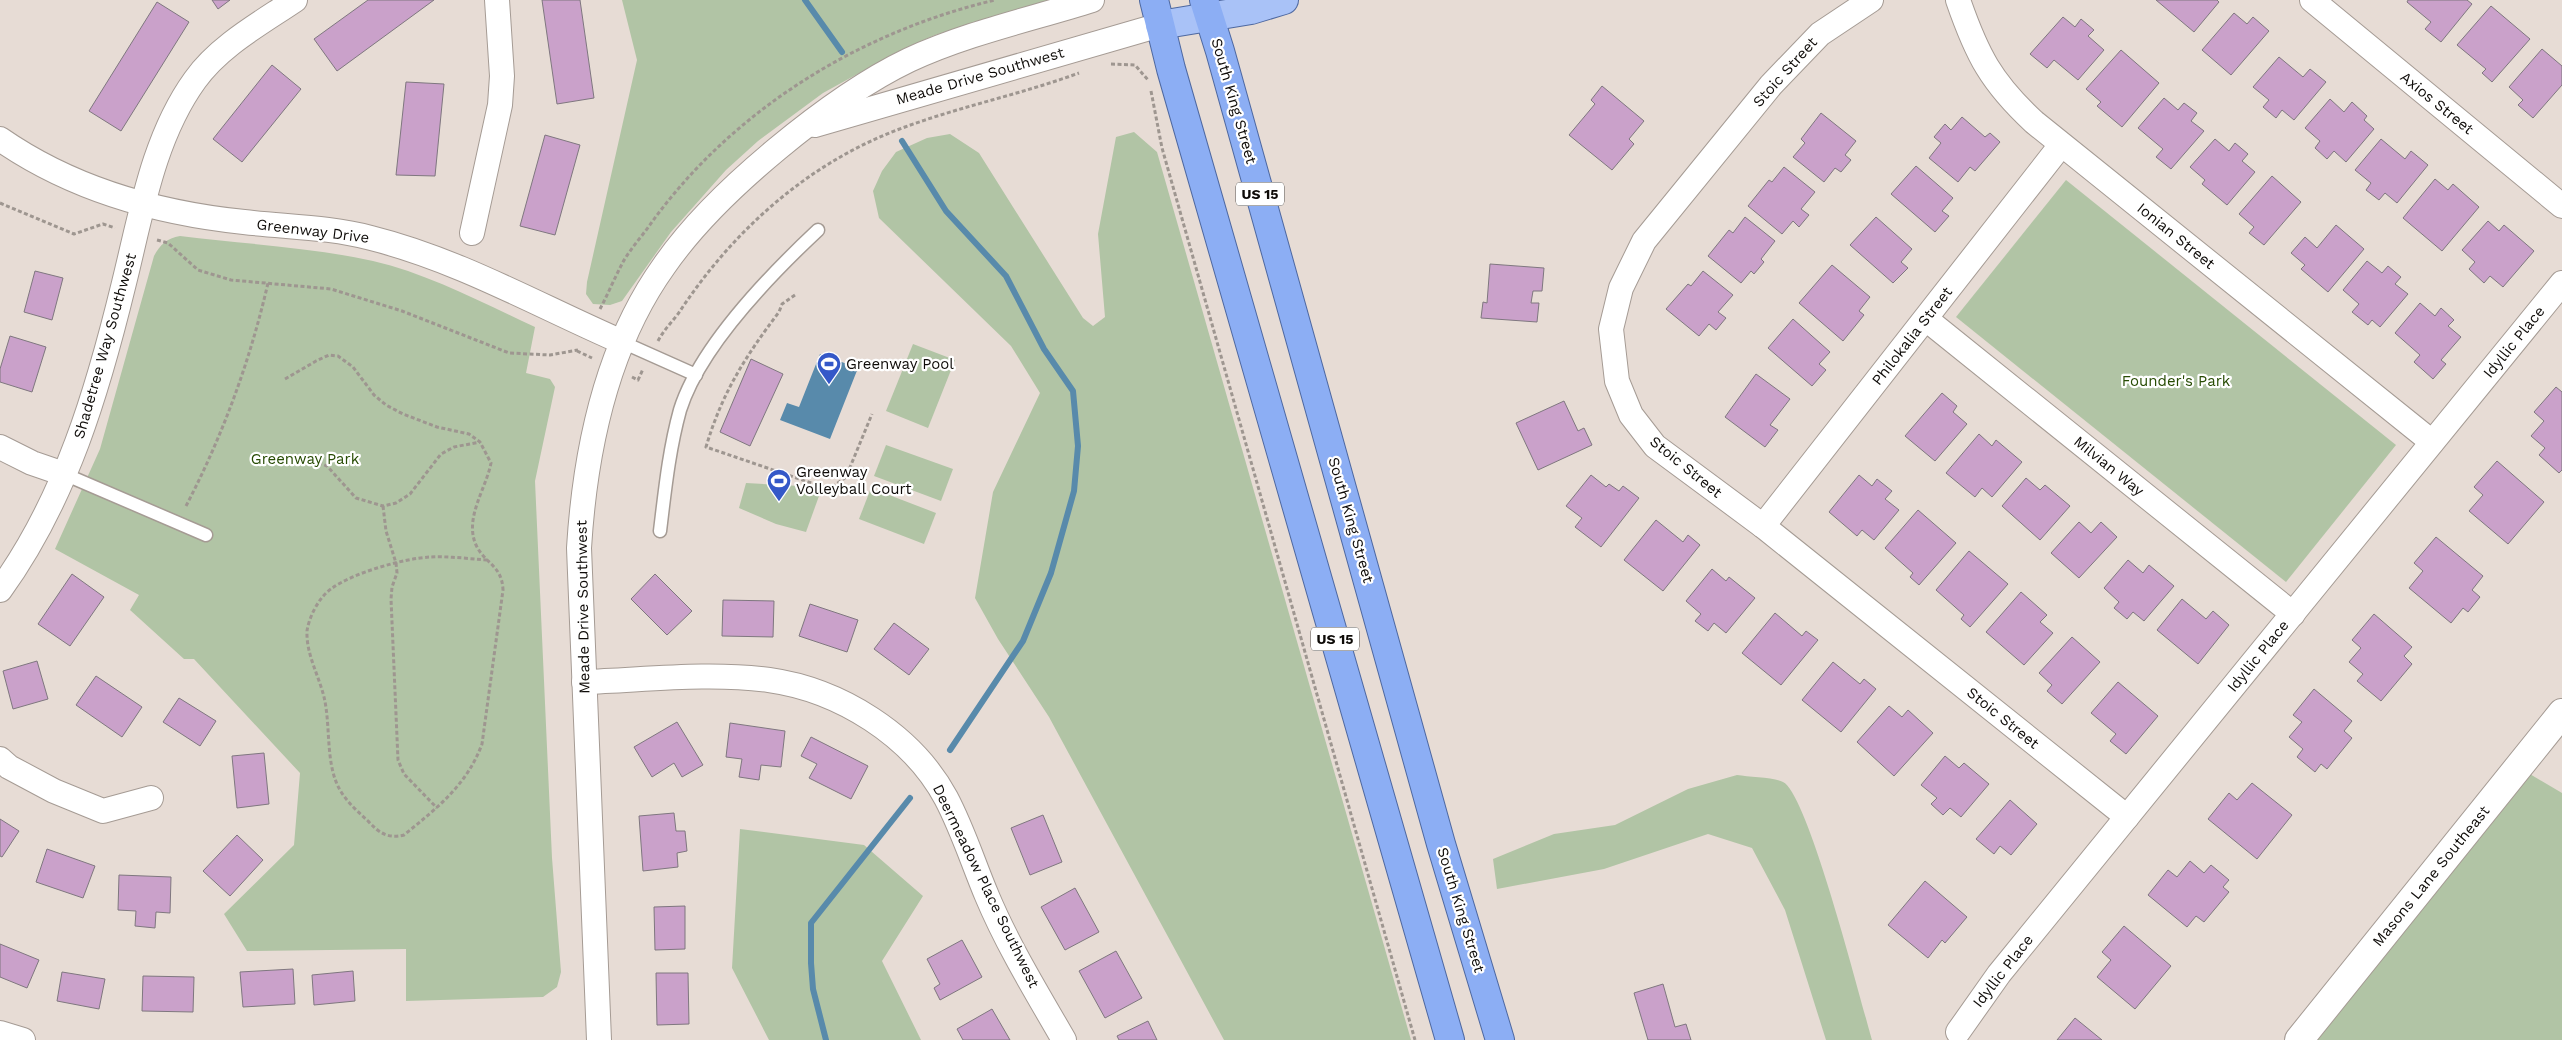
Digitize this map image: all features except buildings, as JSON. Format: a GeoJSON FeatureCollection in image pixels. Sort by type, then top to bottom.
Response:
{"type":"FeatureCollection","features":[{"type":"Feature","properties":{"kind":"highway","name":"South King Street"},"geometry":{"type":"LineString","coordinates":[[1206,8],[1223,60],[1442,844],[1500,1040]]}},
{"type":"Feature","properties":{"kind":"highway","name":"US 15"},"geometry":{"type":"LineString","coordinates":[[1157,12],[1450,1040]]}},
{"type":"Feature","properties":{"kind":"main road"},"geometry":{"type":"LineString","coordinates":[[1157,12],[1206,8],[1251,10],[1284,0]]}},
{"type":"Feature","properties":{"kind":"street","name":"Shadetree Way Southwest"},"geometry":{"type":"LineString","coordinates":[[0,590],[46,515],[85,422],[113,329],[144,205],[165,132],[195,79],[215,58],[241,37],[295,0]]}},
{"type":"Feature","properties":{"kind":"street"},"geometry":{"type":"LineString","coordinates":[[472,233],[500,105],[502,76],[497,0]]}},
{"type":"Feature","properties":{"kind":"street","name":"Meade Drive Southwest"},"geometry":{"type":"LineString","coordinates":[[599,1040],[579,548],[582,495],[590,450],[622,342],[663,266],[694,227],[731,190],[802,129],[854,91],[908,60],[937,48],[1092,0]]}},
{"type":"Feature","properties":{"kind":"street","name":"Stoic Street"},"geometry":{"type":"LineString","coordinates":[[1871,0],[1820,34],[1771,85],[1644,241],[1621,288],[1611,329],[1617,381],[1631,415],[1655,446],[1763,526],[2127,817]]}},
{"type":"Feature","properties":{"kind":"street","name":"Ionian Street"},"geometry":{"type":"LineString","coordinates":[[1958,0],[1979,55],[2006,96],[2061,145],[2432,442]]}},
{"type":"Feature","properties":{"kind":"street","name":"Axios Street"},"geometry":{"type":"LineString","coordinates":[[2312,0],[2562,206]]}},
{"type":"Feature","properties":{"kind":"street","name":"Meade Drive Southwest"},"geometry":{"type":"LineString","coordinates":[[802,129],[1157,12]]}},
{"type":"Feature","properties":{"kind":"street","name":"Greenway Drive"},"geometry":{"type":"LineString","coordinates":[[0,139],[62,175],[87,187],[144,205],[194,216],[318,229],[369,238],[412,250],[456,267],[622,342]]}},
{"type":"Feature","properties":{"kind":"street","name":"Philokalia Street"},"geometry":{"type":"LineString","coordinates":[[1763,526],[2061,145]]}},
{"type":"Feature","properties":{"kind":"street","name":"Idyllic Place"},"geometry":{"type":"LineString","coordinates":[[1958,1032],[1999,974],[2562,283]]}},
{"type":"Feature","properties":{"kind":"street","name":"Milvian Way"},"geometry":{"type":"LineString","coordinates":[[1926,319],[2293,614]]}},
{"type":"Feature","properties":{"kind":"street"},"geometry":{"type":"LineString","coordinates":[[0,447],[32,463],[64,474]]}},
{"type":"Feature","properties":{"kind":"street","name":"Deermeadow Place Southwest"},"geometry":{"type":"LineString","coordinates":[[584,682],[734,677],[771,680],[804,688],[841,702],[874,721],[900,741],[920,761],[945,796],[1009,942],[1064,1040]]}},
{"type":"Feature","properties":{"kind":"street","name":"Masons Lane Southeast"},"geometry":{"type":"LineString","coordinates":[[2299,1040],[2562,713]]}},
{"type":"Feature","properties":{"kind":"street"},"geometry":{"type":"LineString","coordinates":[[0,760],[9,767],[54,791],[103,811],[150,798]]}},
{"type":"Feature","properties":{"kind":"street"},"geometry":{"type":"LineString","coordinates":[[0,1033],[23,1040]]}},
{"type":"Feature","properties":{"kind":"lane"},"geometry":{"type":"LineString","coordinates":[[660,531],[670,451],[681,408],[696,375],[723,334],[759,288],[818,230]]}},
{"type":"Feature","properties":{"kind":"lane"},"geometry":{"type":"LineString","coordinates":[[622,342],[696,375]]}},
{"type":"Feature","properties":{"kind":"lane"},"geometry":{"type":"LineString","coordinates":[[64,474],[206,535]]}},
{"type":"Feature","properties":{"kind":"path"},"geometry":{"type":"LineString","coordinates":[[577,351],[591,328],[624,261],[672,196],[718,146],[768,104],[833,63],[900,29],[957,9],[995,0]]}},
{"type":"Feature","properties":{"kind":"path"},"geometry":{"type":"LineString","coordinates":[[1101,65],[1120,62],[1135,65],[1147,78],[1162,148],[1415,1040]]}},
{"type":"Feature","properties":{"kind":"path"},"geometry":{"type":"LineString","coordinates":[[0,203],[74,234],[103,224],[168,243],[198,270],[231,280],[332,289],[402,311],[509,353],[550,355],[577,351],[638,380],[662,334],[674,320],[700,281],[732,242],[798,185],[864,143],[904,127],[1084,71]]}},
{"type":"Feature","properties":{"kind":"path"},"geometry":{"type":"LineString","coordinates":[[186,506],[238,392],[256,337],[268,283]]}},
{"type":"Feature","properties":{"kind":"path"},"geometry":{"type":"LineString","coordinates":[[795,295],[782,304],[779,312],[733,378],[717,411],[706,447],[823,488],[832,488],[846,477],[872,414]]}},
{"type":"Feature","properties":{"kind":"path"},"geometry":{"type":"LineString","coordinates":[[285,379],[329,355],[338,356],[353,367],[374,395],[386,405],[403,414],[437,427],[469,434],[480,442],[491,462],[474,512],[472,528],[476,545],[499,570],[503,590],[482,744],[466,778],[450,797],[404,835],[395,837],[384,835],[350,804],[340,790],[334,776],[324,696],[308,645],[307,630],[312,616],[330,589],[396,563],[432,556],[488,560]]}},
{"type":"Feature","properties":{"kind":"path"},"geometry":{"type":"LineString","coordinates":[[306,458],[327,466],[356,498],[383,506],[396,503],[410,494],[442,454],[454,447],[480,442]]}},
{"type":"Feature","properties":{"kind":"path"},"geometry":{"type":"LineString","coordinates":[[383,506],[386,531],[396,563],[391,599],[398,760],[404,774],[437,808]]}},
{"type":"Feature","properties":{"kind":"green space"},"geometry":{"type":"Polygon","coordinates":[[[622,0],[1051,0],[935,35],[903,49],[823,93],[758,141],[726,170],[671,232],[622,301],[610,305],[593,304],[586,294],[587,282],[637,60],[622,0]]]}},
{"type":"Feature","properties":{"kind":"green space"},"geometry":{"type":"Polygon","coordinates":[[[1134,132],[1157,152],[1411,1040],[1224,1040],[1049,717],[998,639],[975,598],[993,492],[1040,393],[1011,346],[879,218],[873,191],[882,171],[896,152],[927,138],[950,134],[979,153],[1083,318],[1093,326],[1105,317],[1098,234],[1116,137],[1134,132]]]}},
{"type":"Feature","properties":{"kind":"green space","name":"Founder's Park"},"geometry":{"type":"Polygon","coordinates":[[[2066,180],[2396,445],[2286,582],[1956,317],[2066,180]]]}},
{"type":"Feature","properties":{"kind":"green space","name":"Greenway Park"},"geometry":{"type":"Polygon","coordinates":[[[180,236],[301,249],[373,261],[435,281],[535,327],[526,373],[550,379],[555,387],[535,481],[552,858],[561,972],[557,987],[543,997],[406,1001],[406,949],[247,951],[224,914],[294,845],[300,773],[194,659],[184,659],[130,610],[139,595],[55,549],[100,449],[154,256],[164,243],[171,238],[180,236]]]}},
{"type":"Feature","properties":{"kind":"green space"},"geometry":{"type":"Polygon","coordinates":[[[913,344],[955,360],[928,428],[886,411],[913,344]]]}},
{"type":"Feature","properties":{"kind":"green space"},"geometry":{"type":"Polygon","coordinates":[[[886,445],[953,469],[941,501],[874,476],[886,445]]]}},
{"type":"Feature","properties":{"kind":"green space","name":"Greenway Volleyball Court"},"geometry":{"type":"Polygon","coordinates":[[[746,483],[800,486],[819,496],[806,532],[776,524],[739,508],[746,483]]]}},
{"type":"Feature","properties":{"kind":"green space"},"geometry":{"type":"Polygon","coordinates":[[[871,488],[936,513],[924,544],[859,519],[871,488]]]}},
{"type":"Feature","properties":{"kind":"green space"},"geometry":{"type":"Polygon","coordinates":[[[2518,767],[2562,793],[2562,1040],[2301,1040],[2518,767]]]}},
{"type":"Feature","properties":{"kind":"green space"},"geometry":{"type":"Polygon","coordinates":[[[1737,775],[1779,780],[1794,795],[1806,822],[1833,901],[1872,1040],[1826,1040],[1785,910],[1752,848],[1708,834],[1604,869],[1497,889],[1493,859],[1554,834],[1615,825],[1688,789],[1737,775]]]}},
{"type":"Feature","properties":{"kind":"green space"},"geometry":{"type":"Polygon","coordinates":[[[740,829],[864,845],[923,896],[882,961],[921,1040],[769,1040],[732,968],[740,829]]]}},
{"type":"Feature","properties":{"kind":"water","name":"Greenway Pool"},"geometry":{"type":"Polygon","coordinates":[[[820,354],[858,368],[830,439],[780,420],[787,403],[799,407],[820,354]]]}},
{"type":"Feature","properties":{"kind":"waterway"},"geometry":{"type":"LineString","coordinates":[[805,0],[842,52]]}},
{"type":"Feature","properties":{"kind":"waterway"},"geometry":{"type":"LineString","coordinates":[[902,141],[946,211],[1006,276],[1044,349],[1073,391],[1078,446],[1074,491],[1051,573],[1023,641],[950,750]]}},
{"type":"Feature","properties":{"kind":"waterway"},"geometry":{"type":"LineString","coordinates":[[826,1040],[813,989],[811,923],[910,798]]}},
{"type":"Feature","properties":{"kind":"place","name":"Greenway Pool"},"geometry":{"type":"Point","coordinates":[829,385]}},
{"type":"Feature","properties":{"kind":"place","name":"Greenway Volleyball Court"},"geometry":{"type":"Point","coordinates":[779,502]}}]}
